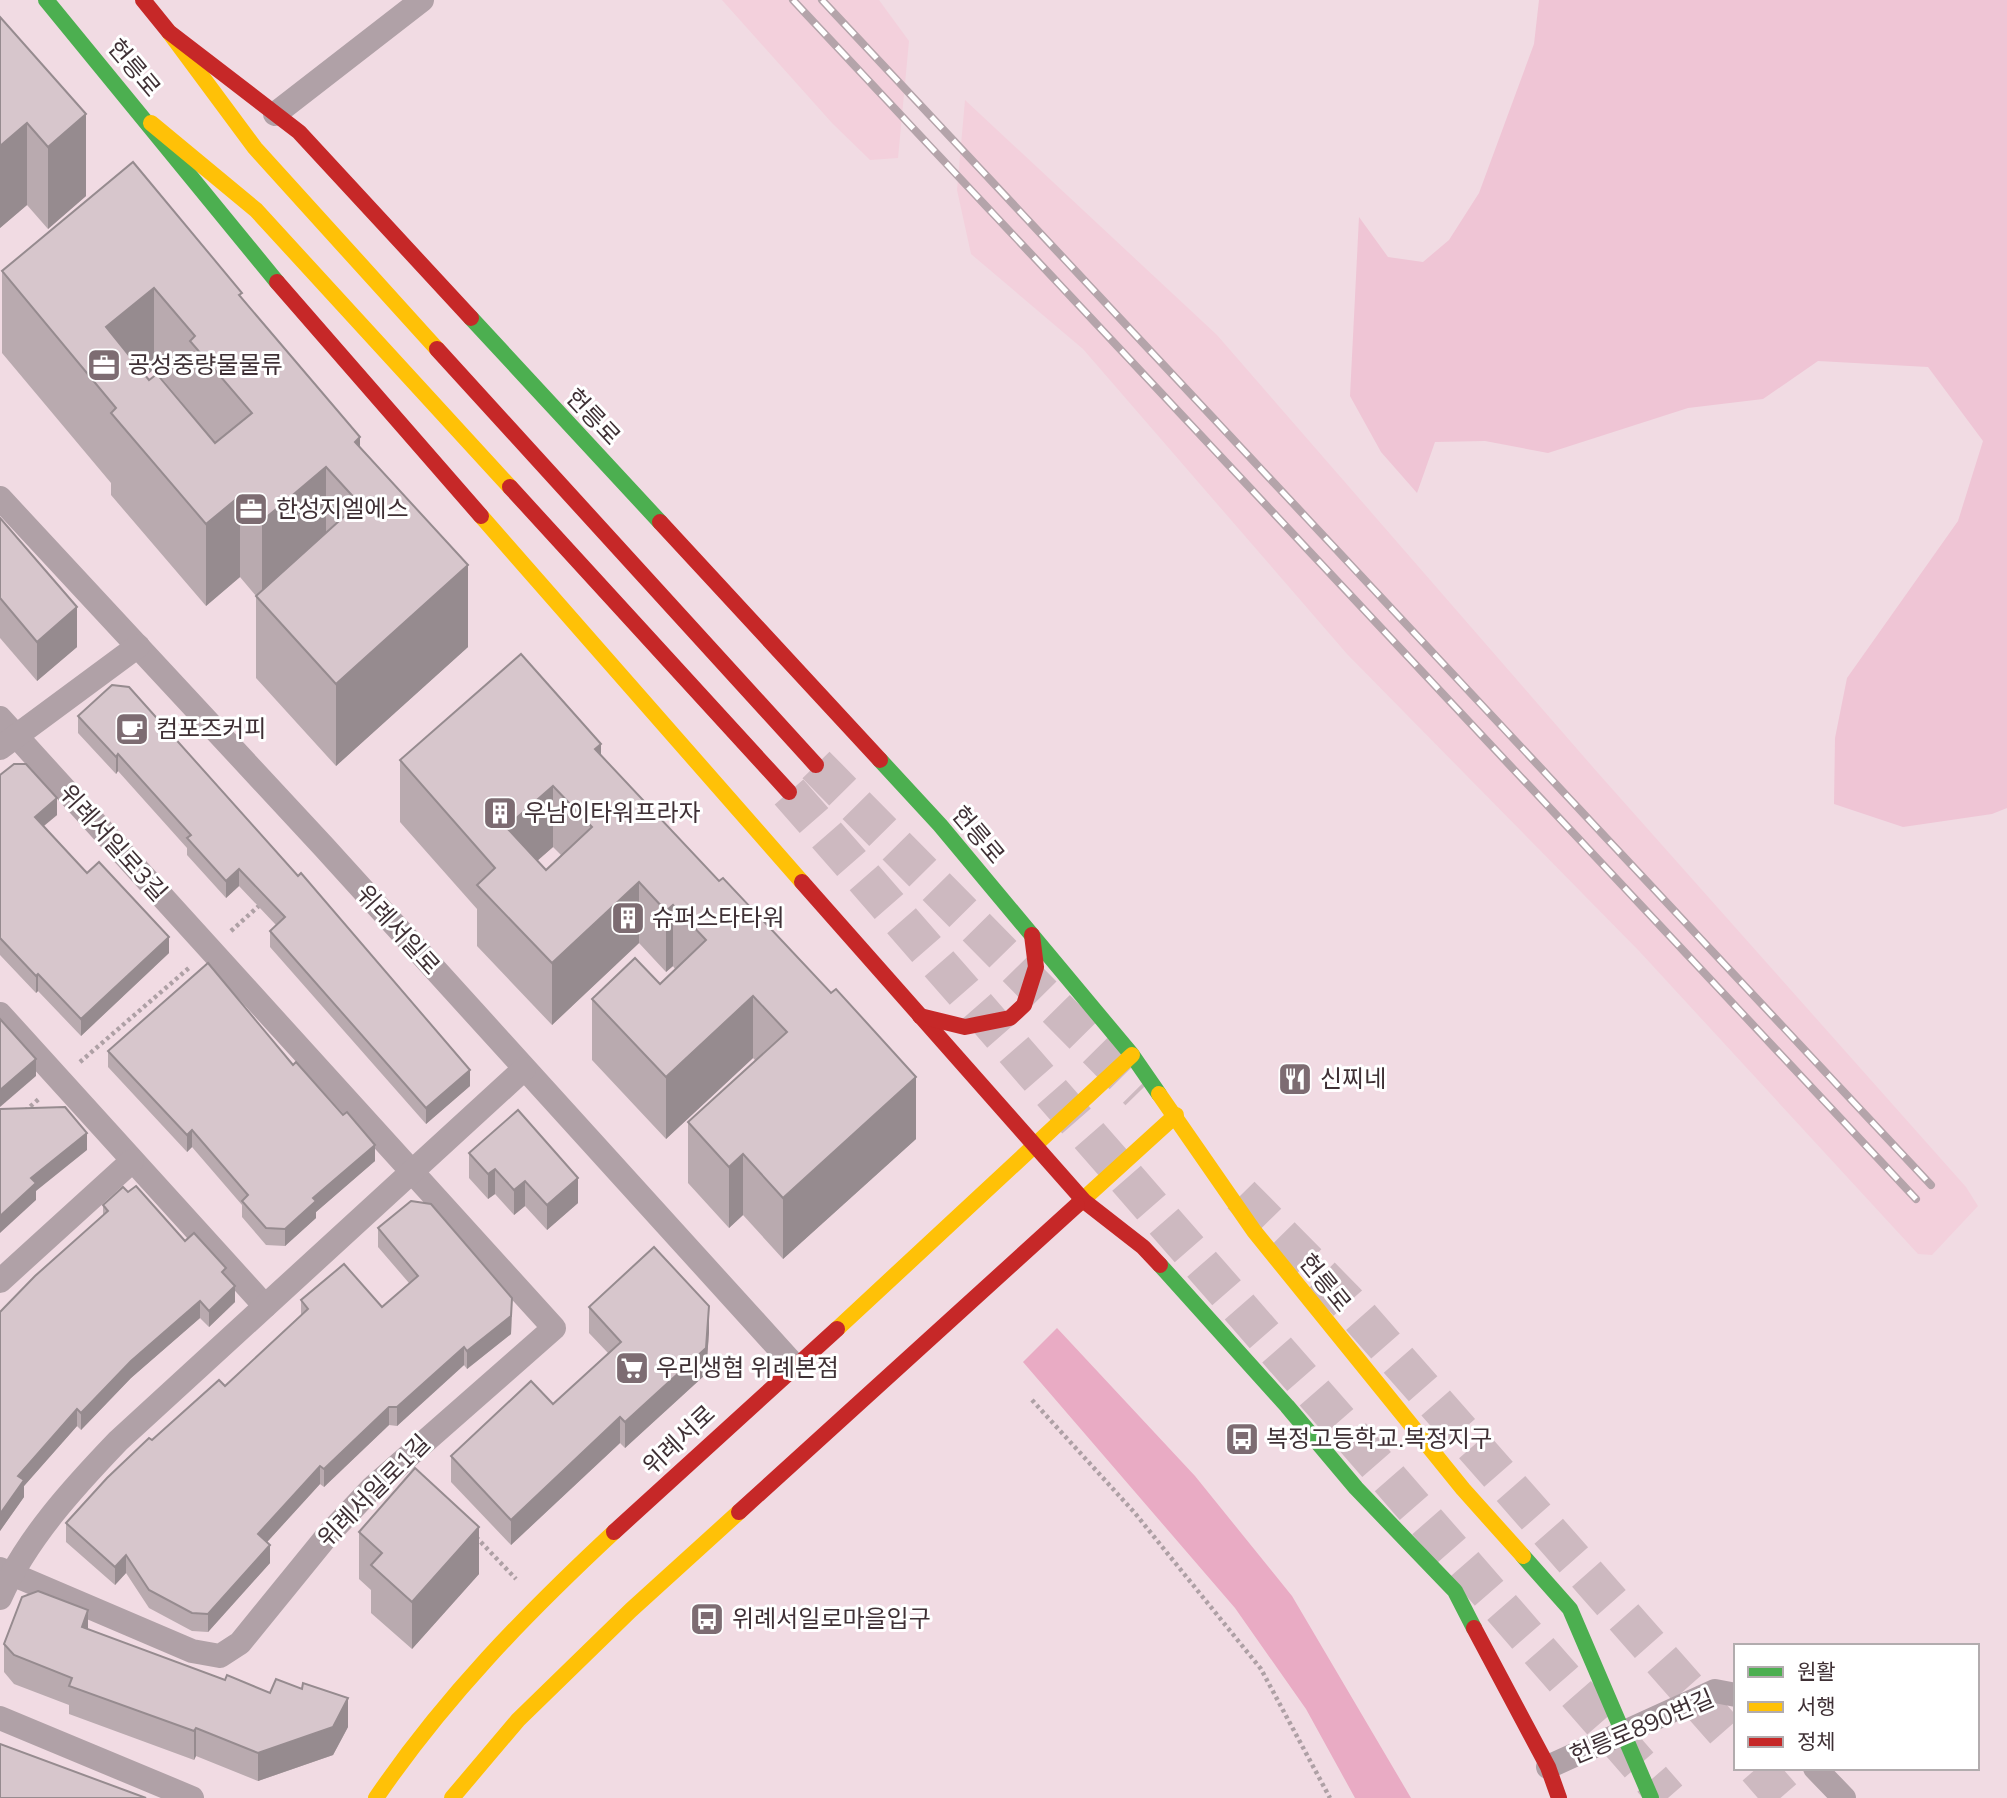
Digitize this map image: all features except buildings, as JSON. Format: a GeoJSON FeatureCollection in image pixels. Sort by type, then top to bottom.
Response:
{"type":"FeatureCollection","features":[{"type":"Feature","properties":{"kind":"main road","name":"헌릉로"},"geometry":{"type":"LineString","coordinates":[[46,0],[151,123],[235,232],[306,316],[1036,1149],[1084,1201],[1143,1247],[1287,1406],[1356,1488],[1455,1591],[1548,1767],[1559,1798]]}},
{"type":"Feature","properties":{"kind":"main road","name":"헌릉로"},"geometry":{"type":"LineString","coordinates":[[143,0],[169,32],[299,132],[940,825],[1132,1055],[1254,1231],[1322,1318],[1463,1489],[1570,1609],[1651,1798]]}},
{"type":"Feature","properties":{"kind":"main road"},"geometry":{"type":"LineString","coordinates":[[169,32],[255,148],[817,765]]}},
{"type":"Feature","properties":{"kind":"main road"},"geometry":{"type":"LineString","coordinates":[[151,123],[257,210],[789,792]]}},
{"type":"Feature","properties":{"kind":"main road"},"geometry":{"type":"LineString","coordinates":[[920,1016],[965,1027],[1010,1018],[1024,1005],[1036,967],[1032,935]]}},
{"type":"Feature","properties":{"kind":"main road","name":"위례서로"},"geometry":{"type":"LineString","coordinates":[[376,1798],[454,1691],[538,1602],[794,1365],[1036,1149],[1132,1055]]}},
{"type":"Feature","properties":{"kind":"main road"},"geometry":{"type":"LineString","coordinates":[[452,1798],[519,1720],[631,1610],[1176,1115]]}},
{"type":"Feature","properties":{"kind":"street"},"geometry":{"type":"LineString","coordinates":[[275,114],[422,0]]}},
{"type":"Feature","properties":{"kind":"street","name":"위례서일로"},"geometry":{"type":"LineString","coordinates":[[0,498],[794,1365]]}},
{"type":"Feature","properties":{"kind":"street","name":"위례서일로3길"},"geometry":{"type":"LineString","coordinates":[[138,646],[5,734],[211,949]]}},
{"type":"Feature","properties":{"kind":"street","name":"위례서일로1길"},"geometry":{"type":"LineString","coordinates":[[6,1571],[192,1651],[220,1656],[240,1643],[303,1563],[372,1488],[554,1328],[211,949]]}},
{"type":"Feature","properties":{"kind":"street"},"geometry":{"type":"LineString","coordinates":[[0,1014],[265,1306]]}},
{"type":"Feature","properties":{"kind":"street"},"geometry":{"type":"LineString","coordinates":[[0,1598],[6,1571],[83,1477],[118,1441],[524,1069]]}},
{"type":"Feature","properties":{"kind":"street"},"geometry":{"type":"LineString","coordinates":[[0,1281],[132,1161]]}},
{"type":"Feature","properties":{"kind":"street","name":"헌릉로890번길"},"geometry":{"type":"LineString","coordinates":[[1548,1767],[1715,1692],[1734,1695]]}},
{"type":"Feature","properties":{"kind":"street"},"geometry":{"type":"LineString","coordinates":[[0,1718],[192,1798]]}},
{"type":"Feature","properties":{"kind":"street"},"geometry":{"type":"LineString","coordinates":[[1817,1770],[1844,1798]]}},
{"type":"Feature","properties":{"kind":"path"},"geometry":{"type":"LineString","coordinates":[[20,1116],[262,903]]}},
{"type":"Feature","properties":{"kind":"path"},"geometry":{"type":"LineString","coordinates":[[1032,1400],[1134,1512],[1261,1669],[1331,1798]]}},
{"type":"Feature","properties":{"kind":"path"},"geometry":{"type":"LineString","coordinates":[[474,1536],[538,1602]]}},
{"type":"Feature","properties":{"kind":"shaded area"},"geometry":{"type":"Polygon","coordinates":[[[722,0],[879,0],[909,41],[898,158],[870,160],[832,123],[722,0]]]}},
{"type":"Feature","properties":{"kind":"shaded area"},"geometry":{"type":"Polygon","coordinates":[[[1539,0],[2007,0],[2007,808],[1992,814],[1903,827],[1834,804],[1835,738],[1847,678],[1958,521],[1983,441],[1928,367],[1818,361],[1763,399],[1688,408],[1548,453],[1485,441],[1435,442],[1417,493],[1381,452],[1350,396],[1359,217],[1388,257],[1423,262],[1449,240],[1479,193],[1534,44],[1539,0]]]}},
{"type":"Feature","properties":{"kind":"shaded area"},"geometry":{"type":"Polygon","coordinates":[[[965,100],[1217,335],[1598,773],[1966,1187],[1978,1206],[1932,1255],[1918,1254],[1640,952],[1347,654],[1083,349],[971,254],[957,190],[965,100]]]}},
{"type":"Feature","properties":{"kind":"shaded area"},"geometry":{"type":"Polygon","coordinates":[[[1057,1328],[1195,1476],[1292,1596],[1411,1798],[1355,1798],[1306,1709],[1235,1608],[1023,1362],[1057,1328]]]}},
{"type":"Feature","properties":{"kind":"tunnel"},"geometry":{"type":"LineString","coordinates":[[816,765],[1139,1092]]}},
{"type":"Feature","properties":{"kind":"tunnel"},"geometry":{"type":"LineString","coordinates":[[789,792],[1668,1798]]}},
{"type":"Feature","properties":{"kind":"tunnel"},"geometry":{"type":"LineString","coordinates":[[1241,1195],[1345,1300],[1734,1742]]}},
{"type":"Feature","properties":{"kind":"tunnel"},"geometry":{"type":"LineString","coordinates":[[1759,1770],[1783,1798]]}},
{"type":"Feature","properties":{"kind":"railway"},"geometry":{"type":"LineString","coordinates":[[793,0],[1916,1199]]}},
{"type":"Feature","properties":{"kind":"railway"},"geometry":{"type":"LineString","coordinates":[[822,0],[1931,1185]]}},
{"type":"Feature","properties":{"kind":"traffic: fast"},"geometry":{"type":"LineString","coordinates":[[46,0],[277,282]]}},
{"type":"Feature","properties":{"kind":"traffic: fast"},"geometry":{"type":"LineString","coordinates":[[471,318],[660,522]]}},
{"type":"Feature","properties":{"kind":"traffic: fast"},"geometry":{"type":"LineString","coordinates":[[880,760],[940,825],[1132,1055],[1159,1094]]}},
{"type":"Feature","properties":{"kind":"traffic: fast"},"geometry":{"type":"LineString","coordinates":[[1160,1265],[1287,1406],[1356,1488],[1455,1591],[1474,1628]]}},
{"type":"Feature","properties":{"kind":"traffic: fast"},"geometry":{"type":"LineString","coordinates":[[1523,1556],[1570,1609],[1651,1798]]}},
{"type":"Feature","properties":{"kind":"traffic: slow"},"geometry":{"type":"LineString","coordinates":[[169,32],[255,148],[437,349]]}},
{"type":"Feature","properties":{"kind":"traffic: slow"},"geometry":{"type":"LineString","coordinates":[[151,123],[256,210],[510,487]]}},
{"type":"Feature","properties":{"kind":"traffic: slow"},"geometry":{"type":"LineString","coordinates":[[481,516],[802,882]]}},
{"type":"Feature","properties":{"kind":"traffic: slow"},"geometry":{"type":"LineString","coordinates":[[837,1329],[1132,1055]]}},
{"type":"Feature","properties":{"kind":"traffic: slow"},"geometry":{"type":"LineString","coordinates":[[1159,1094],[1254,1231],[1463,1489],[1523,1556]]}},
{"type":"Feature","properties":{"kind":"traffic: slow"},"geometry":{"type":"LineString","coordinates":[[1077,1205],[1176,1115]]}},
{"type":"Feature","properties":{"kind":"traffic: slow"},"geometry":{"type":"LineString","coordinates":[[452,1798],[518,1720],[631,1610],[739,1512]]}},
{"type":"Feature","properties":{"kind":"traffic: slow"},"geometry":{"type":"LineString","coordinates":[[376,1798],[402,1761],[488,1658],[549,1594],[614,1532]]}},
{"type":"Feature","properties":{"kind":"traffic: jam"},"geometry":{"type":"LineString","coordinates":[[143,0],[169,32],[299,132],[471,318]]}},
{"type":"Feature","properties":{"kind":"traffic: jam"},"geometry":{"type":"LineString","coordinates":[[277,282],[481,516]]}},
{"type":"Feature","properties":{"kind":"traffic: jam"},"geometry":{"type":"LineString","coordinates":[[437,349],[816,765]]}},
{"type":"Feature","properties":{"kind":"traffic: jam"},"geometry":{"type":"LineString","coordinates":[[510,487],[789,792]]}},
{"type":"Feature","properties":{"kind":"traffic: jam"},"geometry":{"type":"LineString","coordinates":[[660,522],[880,760]]}},
{"type":"Feature","properties":{"kind":"traffic: jam"},"geometry":{"type":"LineString","coordinates":[[802,882],[1084,1201],[1143,1247],[1160,1265]]}},
{"type":"Feature","properties":{"kind":"traffic: jam"},"geometry":{"type":"LineString","coordinates":[[920,1016],[965,1027],[1010,1018],[1024,1005],[1036,967],[1032,935]]}},
{"type":"Feature","properties":{"kind":"traffic: jam"},"geometry":{"type":"LineString","coordinates":[[739,1512],[1077,1205]]}},
{"type":"Feature","properties":{"kind":"traffic: jam"},"geometry":{"type":"LineString","coordinates":[[614,1532],[837,1329]]}},
{"type":"Feature","properties":{"kind":"traffic: jam"},"geometry":{"type":"LineString","coordinates":[[1474,1628],[1548,1767],[1559,1798]]}},
{"type":"Feature","properties":{"kind":"place","name":"공성중량물물류"},"geometry":{"type":"Point","coordinates":[104,365]}},
{"type":"Feature","properties":{"kind":"place","name":"한성지엘에스"},"geometry":{"type":"Point","coordinates":[251,509]}},
{"type":"Feature","properties":{"kind":"place","name":"컴포즈커피"},"geometry":{"type":"Point","coordinates":[132,729]}},
{"type":"Feature","properties":{"kind":"place","name":"우남이타워프라자"},"geometry":{"type":"Point","coordinates":[500,813]}},
{"type":"Feature","properties":{"kind":"place","name":"슈퍼스타타워"},"geometry":{"type":"Point","coordinates":[628,918]}},
{"type":"Feature","properties":{"kind":"place","name":"신찌네"},"geometry":{"type":"Point","coordinates":[1295,1079]}},
{"type":"Feature","properties":{"kind":"place","name":"우리생협 위례본점"},"geometry":{"type":"Point","coordinates":[632,1368]}},
{"type":"Feature","properties":{"kind":"place","name":"복정고등학교.복정지구"},"geometry":{"type":"Point","coordinates":[1242,1439]}},
{"type":"Feature","properties":{"kind":"place","name":"위례서일로마을입구"},"geometry":{"type":"Point","coordinates":[707,1619]}}]}
